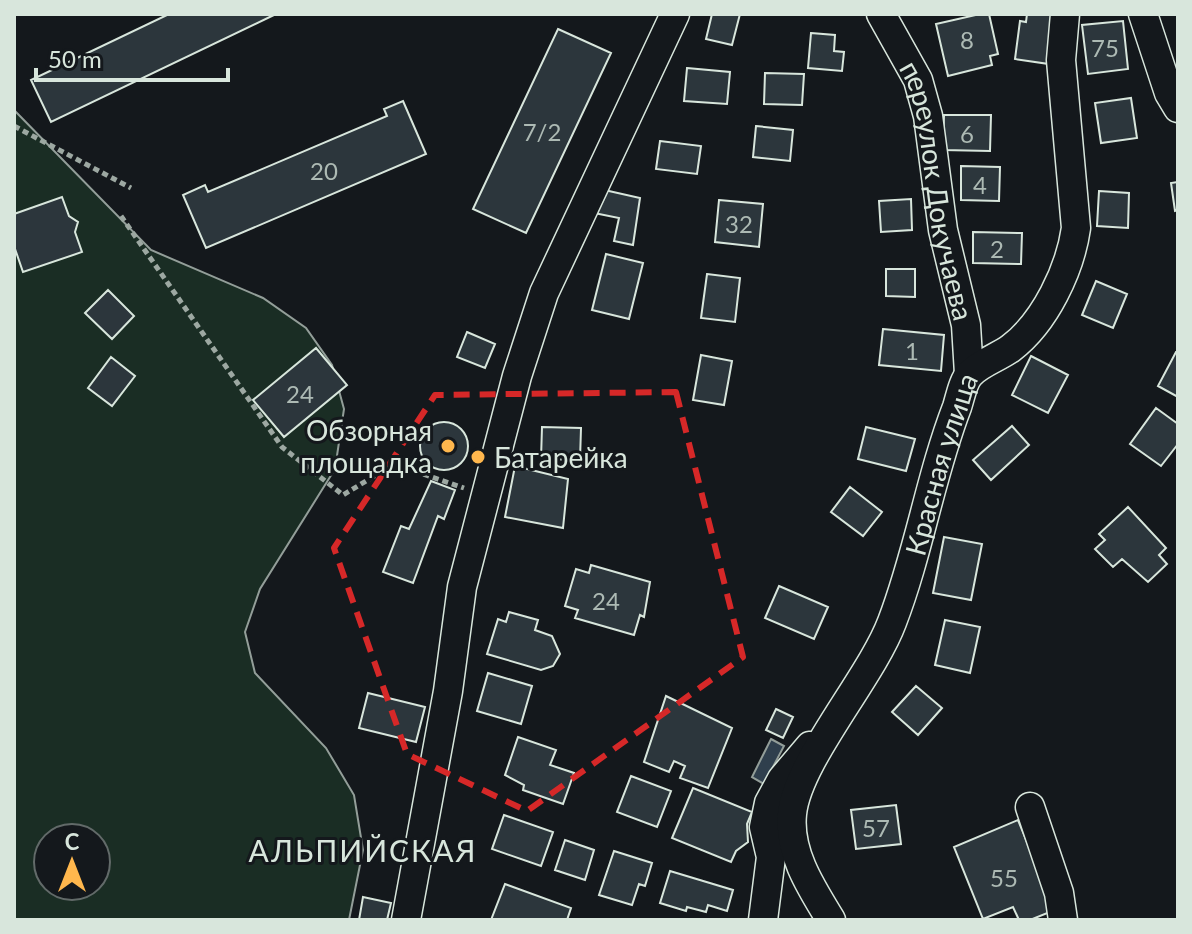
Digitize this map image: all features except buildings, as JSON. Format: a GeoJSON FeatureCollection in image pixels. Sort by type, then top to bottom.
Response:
{"type":"FeatureCollection","features":[{"type":"Feature","properties":{"kind":"street"},"geometry":{"type":"LineString","coordinates":[[406,920],[446,704],[462,587],[517,376],[544,293],[675,14]]}},
{"type":"Feature","properties":{"kind":"street","name":"переулок Докучаева"},"geometry":{"type":"LineString","coordinates":[[881,14],[918,80],[928,116],[943,230],[966,325],[969,374]]}},
{"type":"Feature","properties":{"kind":"street","name":"Красная улица"},"geometry":{"type":"LineString","coordinates":[[831,920],[799,861],[792,812],[813,763],[882,648],[894,619],[928,495],[969,374],[1013,347],[1029,329],[1064,272],[1073,248],[1076,228],[1061,60],[1065,14]]}},
{"type":"Feature","properties":{"kind":"street"},"geometry":{"type":"LineString","coordinates":[[1143,14],[1169,93],[1178,108]]}},
{"type":"Feature","properties":{"kind":"street"},"geometry":{"type":"LineString","coordinates":[[763,920],[771,857],[764,827],[769,803],[782,779],[854,694]]}},
{"type":"Feature","properties":{"kind":"street"},"geometry":{"type":"LineString","coordinates":[[1030,807],[1059,893],[1063,920]]}},
{"type":"Feature","properties":{"kind":"path"},"geometry":{"type":"LineString","coordinates":[[14,126],[131,188]]}},
{"type":"Feature","properties":{"kind":"path"},"geometry":{"type":"LineString","coordinates":[[121,216],[282,447],[343,495],[394,464],[484,494]]}},
{"type":"Feature","properties":{"kind":"highlighted area"},"geometry":{"type":"Polygon","coordinates":[[[676,392],[743,657],[527,811],[407,754],[334,548],[435,395],[676,392]]]}},
{"type":"Feature","properties":{"kind":"green space"},"geometry":{"type":"Polygon","coordinates":[[[14,110],[151,250],[263,298],[306,328],[332,365],[344,409],[335,469],[260,589],[245,632],[255,673],[326,748],[354,795],[363,850],[349,920],[14,920],[14,110]]]}},
{"type":"Feature","properties":{"kind":"water"},"geometry":{"type":"Polygon","coordinates":[[[771,739],[784,746],[764,784],[752,777],[771,739]]]}},
{"type":"Feature","properties":{"kind":"place","name":"Обзорная площадка"},"geometry":{"type":"Point","coordinates":[448,446]}},
{"type":"Feature","properties":{"kind":"place","name":"Батарейка"},"geometry":{"type":"Point","coordinates":[478,457]}},
{"type":"Feature","properties":{"kind":"district","name":"АЛЬПИЙСКАЯ"},"geometry":{"type":"Point","coordinates":[363,850]}}]}
